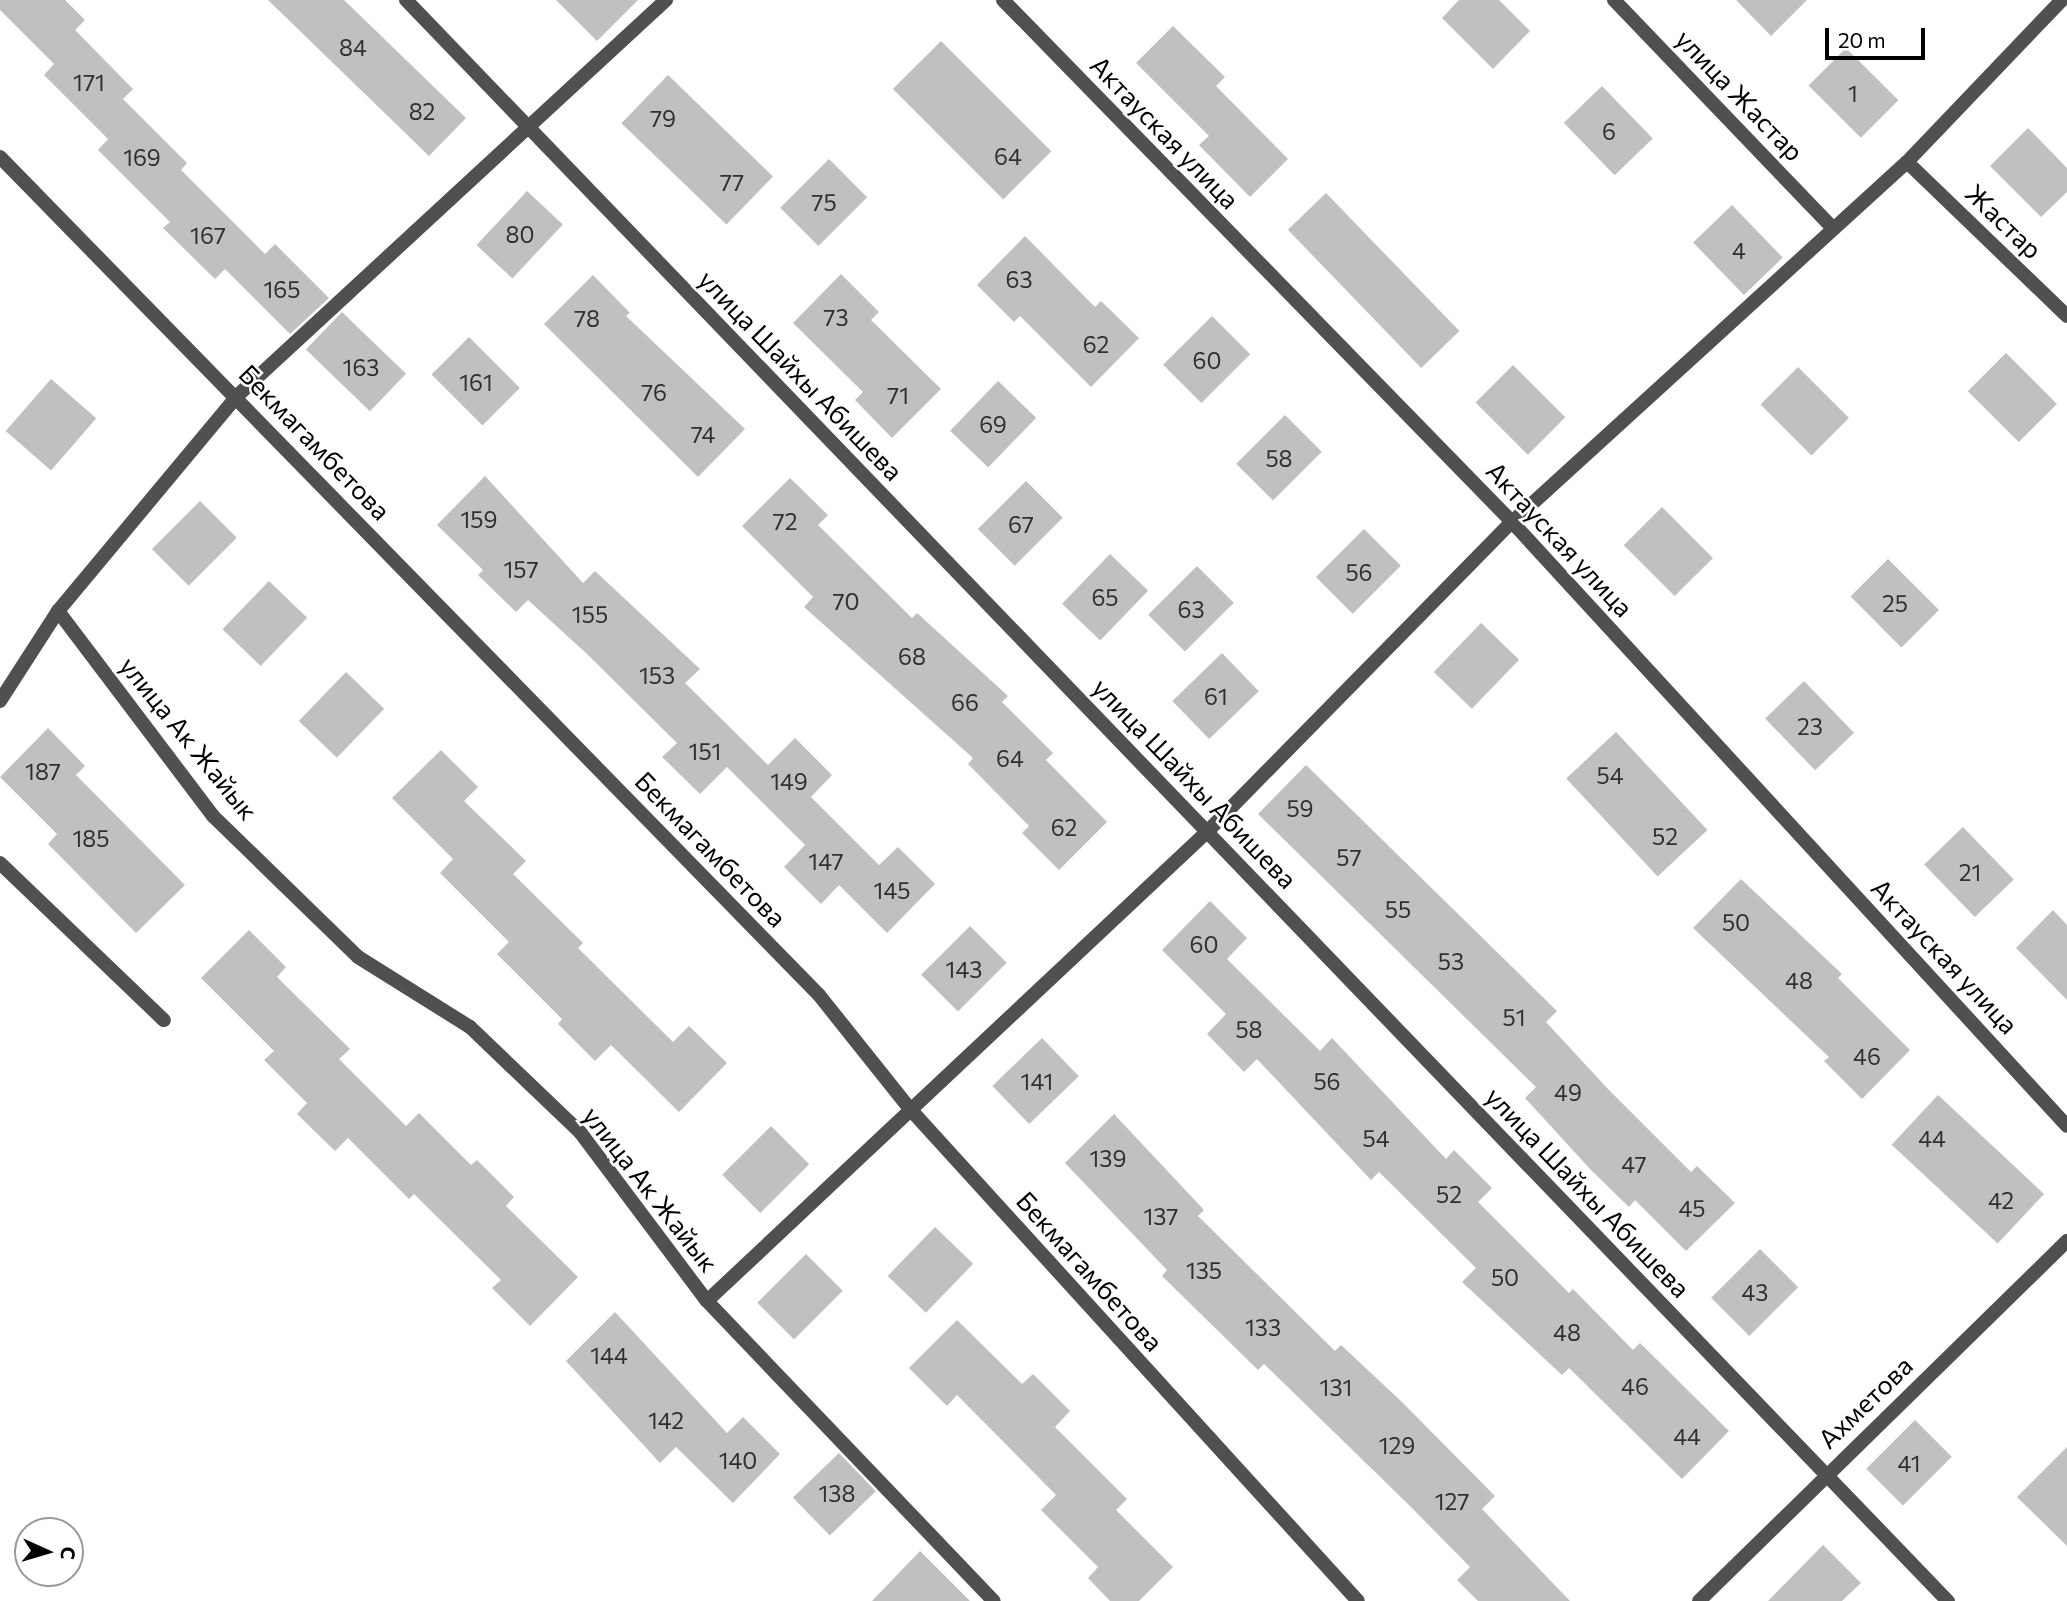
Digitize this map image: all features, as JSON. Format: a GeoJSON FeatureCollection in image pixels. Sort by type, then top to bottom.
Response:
{"type":"FeatureCollection","features":[{"type":"Feature","properties":{"kind":"street","name":"улица Шайхы Абишева"},"geometry":{"type":"LineString","coordinates":[[406,0],[1948,1601]]}},
{"type":"Feature","properties":{"kind":"street"},"geometry":{"type":"LineString","coordinates":[[0,701],[58,611],[237,396],[530,130],[666,0]]}},
{"type":"Feature","properties":{"kind":"street","name":"Актауская улица"},"geometry":{"type":"LineString","coordinates":[[1003,0],[1512,522],[2067,1126]]}},
{"type":"Feature","properties":{"kind":"street","name":"улица Жастар"},"geometry":{"type":"LineString","coordinates":[[1614,0],[1830,225]]}},
{"type":"Feature","properties":{"kind":"street"},"geometry":{"type":"LineString","coordinates":[[707,1301],[1208,831],[1512,522],[1830,225],[1907,162],[2062,0]]}},
{"type":"Feature","properties":{"kind":"street","name":"Бекмагамбетова"},"geometry":{"type":"LineString","coordinates":[[0,157],[237,396],[819,995],[910,1109],[1358,1601]]}},
{"type":"Feature","properties":{"kind":"street","name":"Жастар"},"geometry":{"type":"LineString","coordinates":[[1907,162],[2067,316]]}},
{"type":"Feature","properties":{"kind":"street","name":"улица Ак Жайык"},"geometry":{"type":"LineString","coordinates":[[58,611],[214,816],[358,957],[470,1027],[580,1132],[707,1301],[994,1601]]}},
{"type":"Feature","properties":{"kind":"street"},"geometry":{"type":"LineString","coordinates":[[0,863],[164,1020]]}},
{"type":"Feature","properties":{"kind":"street","name":"Ахметова"},"geometry":{"type":"LineString","coordinates":[[1699,1601],[2067,1241]]}},
{"type":"Feature","properties":{"kind":"building"},"geometry":{"type":"Polygon","coordinates":[[[0,0],[65,0],[85,20],[75,30],[133,89],[123,99],[187,163],[181,170],[265,254],[275,244],[329,298],[290,334],[225,269],[215,279],[163,228],[170,222],[98,150],[108,139],[44,75],[54,64],[0,10],[0,0]]]}},
{"type":"Feature","properties":{"kind":"building"},"geometry":{"type":"Polygon","coordinates":[[[268,0],[344,0],[466,118],[429,156],[268,0]]]}},
{"type":"Feature","properties":{"kind":"building"},"geometry":{"type":"Polygon","coordinates":[[[556,0],[638,0],[597,41],[556,0]]]}},
{"type":"Feature","properties":{"kind":"building"},"geometry":{"type":"Polygon","coordinates":[[[1459,0],[1499,0],[1530,31],[1493,69],[1442,18],[1459,0]]]}},
{"type":"Feature","properties":{"kind":"building"},"geometry":{"type":"Polygon","coordinates":[[[1736,0],[1807,0],[1771,36],[1736,0]]]}},
{"type":"Feature","properties":{"kind":"building"},"geometry":{"type":"Polygon","coordinates":[[[1173,26],[1225,77],[1216,86],[1288,159],[1250,197],[1199,145],[1209,136],[1136,63],[1173,26]]]}},
{"type":"Feature","properties":{"kind":"building"},"geometry":{"type":"Polygon","coordinates":[[[941,41],[1051,151],[1003,199],[893,89],[941,41]]]}},
{"type":"Feature","properties":{"kind":"building"},"geometry":{"type":"Polygon","coordinates":[[[1846,48],[1898,100],[1861,138],[1809,85],[1846,48]]]}},
{"type":"Feature","properties":{"kind":"building"},"geometry":{"type":"Polygon","coordinates":[[[668,75],[773,176],[726,225],[621,123],[668,75]]]}},
{"type":"Feature","properties":{"kind":"building"},"geometry":{"type":"Polygon","coordinates":[[[1602,86],[1653,139],[1615,175],[1564,123],[1602,86]]]}},
{"type":"Feature","properties":{"kind":"building"},"geometry":{"type":"Polygon","coordinates":[[[2028,128],[2067,168],[2067,192],[2041,217],[1990,166],[2028,128]]]}},
{"type":"Feature","properties":{"kind":"building"},"geometry":{"type":"Polygon","coordinates":[[[829,159],[867,197],[818,246],[780,208],[829,159]]]}},
{"type":"Feature","properties":{"kind":"building"},"geometry":{"type":"Polygon","coordinates":[[[527,191],[563,224],[512,279],[477,245],[527,191]]]}},
{"type":"Feature","properties":{"kind":"building"},"geometry":{"type":"Polygon","coordinates":[[[1326,193],[1459,331],[1421,368],[1288,230],[1326,193]]]}},
{"type":"Feature","properties":{"kind":"building"},"geometry":{"type":"Polygon","coordinates":[[[1732,205],[1783,258],[1744,295],[1693,243],[1732,205]]]}},
{"type":"Feature","properties":{"kind":"building"},"geometry":{"type":"Polygon","coordinates":[[[1025,236],[1095,307],[1101,301],[1139,338],[1091,387],[1020,316],[1014,322],[977,285],[1025,236]]]}},
{"type":"Feature","properties":{"kind":"building"},"geometry":{"type":"Polygon","coordinates":[[[841,274],[879,312],[871,320],[941,389],[892,438],[855,400],[863,392],[793,323],[841,274]]]}},
{"type":"Feature","properties":{"kind":"building"},"geometry":{"type":"Polygon","coordinates":[[[593,275],[630,313],[626,316],[745,429],[698,477],[544,324],[593,275]]]}},
{"type":"Feature","properties":{"kind":"building"},"geometry":{"type":"Polygon","coordinates":[[[342,312],[406,374],[370,411],[306,349],[342,312]]]}},
{"type":"Feature","properties":{"kind":"building"},"geometry":{"type":"Polygon","coordinates":[[[1212,316],[1250,354],[1201,403],[1163,365],[1212,316]]]}},
{"type":"Feature","properties":{"kind":"building"},"geometry":{"type":"Polygon","coordinates":[[[469,337],[520,388],[482,425],[432,374],[469,337]]]}},
{"type":"Feature","properties":{"kind":"building"},"geometry":{"type":"Polygon","coordinates":[[[2006,353],[2057,404],[2019,442],[1968,391],[2006,353]]]}},
{"type":"Feature","properties":{"kind":"building"},"geometry":{"type":"Polygon","coordinates":[[[1513,365],[1565,417],[1528,455],[1476,402],[1513,365]]]}},
{"type":"Feature","properties":{"kind":"building"},"geometry":{"type":"Polygon","coordinates":[[[1798,367],[1849,418],[1811,455],[1761,404],[1798,367]]]}},
{"type":"Feature","properties":{"kind":"building"},"geometry":{"type":"Polygon","coordinates":[[[51,379],[96,418],[51,470],[6,431],[51,379]]]}},
{"type":"Feature","properties":{"kind":"building"},"geometry":{"type":"Polygon","coordinates":[[[998,381],[1036,418],[988,467],[950,431],[998,381]]]}},
{"type":"Feature","properties":{"kind":"building"},"geometry":{"type":"Polygon","coordinates":[[[1285,415],[1322,452],[1273,501],[1236,464],[1285,415]]]}},
{"type":"Feature","properties":{"kind":"building"},"geometry":{"type":"Polygon","coordinates":[[[485,476],[583,583],[595,571],[700,669],[685,683],[768,765],[795,738],[832,775],[811,797],[879,865],[898,847],[935,884],[887,933],[839,885],[821,904],[784,867],[805,845],[727,767],[700,794],[662,757],[677,743],[587,654],[528,600],[516,612],[478,575],[483,570],[437,525],[485,476]]]}},
{"type":"Feature","properties":{"kind":"building"},"geometry":{"type":"Polygon","coordinates":[[[790,478],[828,515],[818,525],[912,618],[917,613],[1008,696],[1002,702],[1053,753],[1046,760],[1107,822],[1059,870],[1022,833],[1029,826],[968,764],[973,758],[804,607],[813,597],[742,526],[790,478]]]}},
{"type":"Feature","properties":{"kind":"building"},"geometry":{"type":"Polygon","coordinates":[[[1026,481],[1063,518],[1015,566],[978,529],[1026,481]]]}},
{"type":"Feature","properties":{"kind":"building"},"geometry":{"type":"Polygon","coordinates":[[[200,501],[237,538],[189,586],[152,549],[200,501]]]}},
{"type":"Feature","properties":{"kind":"building"},"geometry":{"type":"Polygon","coordinates":[[[1662,507],[1713,558],[1675,596],[1624,545],[1662,507]]]}},
{"type":"Feature","properties":{"kind":"building"},"geometry":{"type":"Polygon","coordinates":[[[1364,529],[1401,566],[1353,614],[1316,577],[1364,529]]]}},
{"type":"Feature","properties":{"kind":"building"},"geometry":{"type":"Polygon","coordinates":[[[1110,554],[1148,591],[1100,640],[1062,604],[1110,554]]]}},
{"type":"Feature","properties":{"kind":"building"},"geometry":{"type":"Polygon","coordinates":[[[1888,559],[1939,610],[1901,647],[1851,596],[1888,559]]]}},
{"type":"Feature","properties":{"kind":"building"},"geometry":{"type":"Polygon","coordinates":[[[1197,566],[1234,603],[1185,652],[1148,615],[1197,566]]]}},
{"type":"Feature","properties":{"kind":"building"},"geometry":{"type":"Polygon","coordinates":[[[269,581],[307,618],[261,666],[222,629],[269,581]]]}},
{"type":"Feature","properties":{"kind":"building"},"geometry":{"type":"Polygon","coordinates":[[[1481,623],[1519,660],[1472,709],[1434,672],[1481,623]]]}},
{"type":"Feature","properties":{"kind":"building"},"geometry":{"type":"Polygon","coordinates":[[[1222,653],[1259,691],[1209,739],[1172,701],[1222,653]]]}},
{"type":"Feature","properties":{"kind":"building"},"geometry":{"type":"Polygon","coordinates":[[[346,672],[384,709],[337,758],[299,721],[346,672]]]}},
{"type":"Feature","properties":{"kind":"building"},"geometry":{"type":"Polygon","coordinates":[[[1804,681],[1854,733],[1815,770],[1765,719],[1804,681]]]}},
{"type":"Feature","properties":{"kind":"building"},"geometry":{"type":"Polygon","coordinates":[[[48,728],[85,766],[76,775],[185,885],[136,933],[48,844],[57,834],[0,777],[48,728]]]}},
{"type":"Feature","properties":{"kind":"building"},"geometry":{"type":"Polygon","coordinates":[[[1616,732],[1707,830],[1658,876],[1566,778],[1616,732]]]}},
{"type":"Feature","properties":{"kind":"building"},"geometry":{"type":"Polygon","coordinates":[[[441,750],[478,787],[464,801],[526,861],[513,874],[583,943],[578,948],[673,1042],[689,1026],[727,1063],[679,1112],[611,1045],[595,1061],[558,1024],[562,1019],[497,954],[509,942],[440,873],[453,859],[392,798],[441,750]]]}},
{"type":"Feature","properties":{"kind":"building"},"geometry":{"type":"Polygon","coordinates":[[[1306,765],[1557,1011],[1546,1022],[1608,1089],[1691,1172],[1697,1166],[1735,1203],[1686,1251],[1635,1200],[1629,1207],[1591,1170],[1525,1098],[1536,1087],[1258,814],[1306,765]]]}},
{"type":"Feature","properties":{"kind":"building"},"geometry":{"type":"Polygon","coordinates":[[[1963,827],[2014,880],[1975,917],[1924,865],[1963,827]]]}},
{"type":"Feature","properties":{"kind":"building"},"geometry":{"type":"Polygon","coordinates":[[[1741,879],[1842,974],[1838,978],[1910,1050],[1862,1099],[1824,1061],[1829,1057],[1693,928],[1741,879]]]}},
{"type":"Feature","properties":{"kind":"building"},"geometry":{"type":"Polygon","coordinates":[[[1210,901],[1247,938],[1227,959],[1320,1051],[1332,1038],[1446,1159],[1454,1150],[1492,1188],[1478,1202],[1569,1293],[1573,1289],[1633,1350],[1640,1343],[1729,1431],[1682,1479],[1569,1368],[1562,1375],[1462,1282],[1476,1268],[1379,1172],[1371,1180],[1257,1059],[1244,1072],[1207,1034],[1226,1014],[1162,950],[1210,901]]]}},
{"type":"Feature","properties":{"kind":"building"},"geometry":{"type":"Polygon","coordinates":[[[2053,910],[2067,925],[2067,1000],[2016,948],[2053,910]]]}},
{"type":"Feature","properties":{"kind":"building"},"geometry":{"type":"Polygon","coordinates":[[[970,926],[1007,963],[958,1012],[921,975],[970,926]]]}},
{"type":"Feature","properties":{"kind":"building"},"geometry":{"type":"Polygon","coordinates":[[[249,930],[286,967],[277,977],[350,1049],[339,1059],[406,1126],[419,1113],[471,1165],[477,1160],[514,1197],[506,1206],[578,1277],[530,1326],[492,1288],[501,1280],[414,1194],[409,1199],[348,1138],[335,1151],[297,1114],[307,1103],[264,1060],[274,1051],[201,978],[249,930]]]}},
{"type":"Feature","properties":{"kind":"building"},"geometry":{"type":"Polygon","coordinates":[[[1042,1038],[1079,1076],[1029,1124],[992,1086],[1042,1038]]]}},
{"type":"Feature","properties":{"kind":"building"},"geometry":{"type":"Polygon","coordinates":[[[1938,1095],[2044,1194],[1998,1244],[1892,1145],[1938,1095]]]}},
{"type":"Feature","properties":{"kind":"building"},"geometry":{"type":"Polygon","coordinates":[[[1114,1114],[1204,1210],[1198,1216],[1335,1351],[1341,1345],[1402,1402],[1495,1496],[1482,1509],[1570,1601],[1478,1601],[1457,1580],[1470,1567],[1264,1364],[1258,1370],[1162,1276],[1167,1270],[1065,1163],[1114,1114]]]}},
{"type":"Feature","properties":{"kind":"building"},"geometry":{"type":"Polygon","coordinates":[[[771,1126],[809,1164],[760,1213],[722,1175],[771,1126]]]}},
{"type":"Feature","properties":{"kind":"building"},"geometry":{"type":"Polygon","coordinates":[[[935,1227],[973,1264],[926,1313],[888,1276],[935,1227]]]}},
{"type":"Feature","properties":{"kind":"building"},"geometry":{"type":"Polygon","coordinates":[[[1760,1249],[1798,1287],[1749,1336],[1711,1298],[1760,1249]]]}},
{"type":"Feature","properties":{"kind":"building"},"geometry":{"type":"Polygon","coordinates":[[[806,1254],[843,1291],[794,1340],[757,1303],[806,1254]]]}},
{"type":"Feature","properties":{"kind":"building"},"geometry":{"type":"Polygon","coordinates":[[[615,1312],[727,1433],[743,1417],[780,1454],[733,1503],[676,1447],[660,1463],[566,1361],[615,1312]]]}},
{"type":"Feature","properties":{"kind":"building"},"geometry":{"type":"Polygon","coordinates":[[[957,1320],[1022,1384],[1033,1374],[1070,1411],[1055,1427],[1127,1499],[1116,1510],[1173,1567],[1139,1601],[1110,1601],[1088,1578],[1098,1567],[1041,1510],[1056,1495],[957,1395],[947,1406],[909,1368],[957,1320]]]}},
{"type":"Feature","properties":{"kind":"building"},"geometry":{"type":"Polygon","coordinates":[[[1915,1420],[1952,1457],[1903,1506],[1866,1469],[1915,1420]]]}},
{"type":"Feature","properties":{"kind":"building"},"geometry":{"type":"Polygon","coordinates":[[[2067,1447],[2067,1546],[2017,1497],[2067,1447]]]}},
{"type":"Feature","properties":{"kind":"building"},"geometry":{"type":"Polygon","coordinates":[[[839,1453],[876,1491],[830,1536],[793,1497],[839,1453]]]}},
{"type":"Feature","properties":{"kind":"building"},"geometry":{"type":"Polygon","coordinates":[[[1823,1545],[1861,1583],[1842,1601],[1768,1601],[1823,1545]]]}},
{"type":"Feature","properties":{"kind":"building"},"geometry":{"type":"Polygon","coordinates":[[[920,1551],[970,1601],[872,1601],[920,1551]]]}}]}
